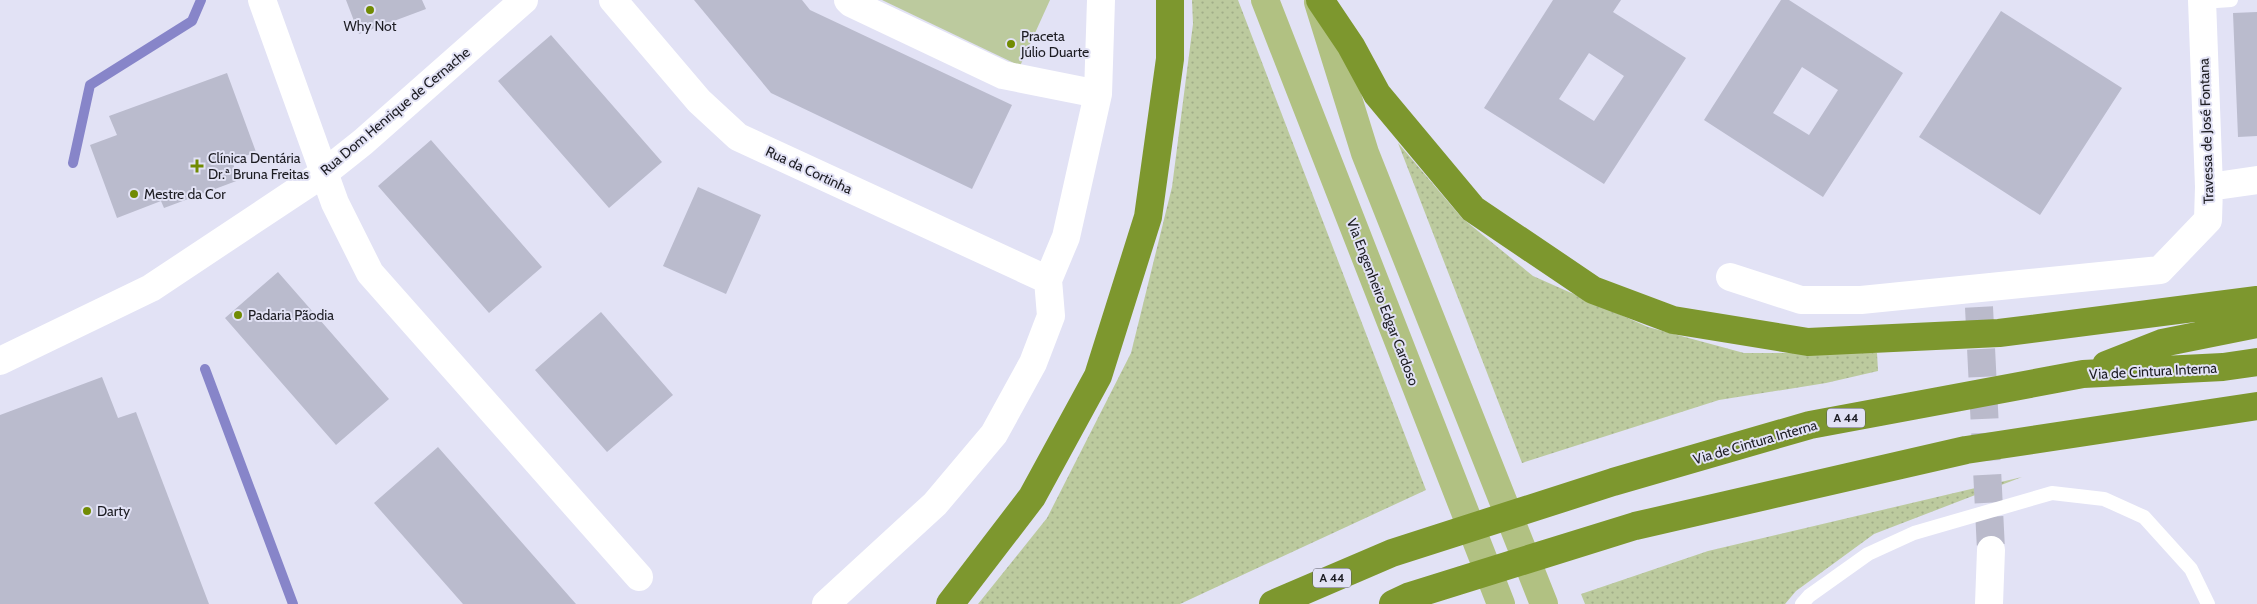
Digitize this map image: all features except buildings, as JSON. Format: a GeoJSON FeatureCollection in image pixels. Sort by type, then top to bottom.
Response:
{"type":"FeatureCollection","features":[{"type":"Feature","properties":{"kind":"highway"},"geometry":{"type":"LineString","coordinates":[[950,604],[1032,497],[1098,376],[1148,217],[1170,59],[1170,0]]}},
{"type":"Feature","properties":{"kind":"highway"},"geometry":{"type":"LineString","coordinates":[[1319,0],[1351,46],[1377,94],[1473,209],[1594,290],[1673,320],[1808,342],[1999,333],[2257,300]]}},
{"type":"Feature","properties":{"kind":"highway"},"geometry":{"type":"LineString","coordinates":[[2083,374],[2162,343],[2257,324]]}},
{"type":"Feature","properties":{"kind":"highway","name":"Via de Cintura Interna"},"geometry":{"type":"LineString","coordinates":[[1273,604],[1392,553],[1614,482],[1810,425],[2083,374],[2223,367],[2257,362]]}},
{"type":"Feature","properties":{"kind":"highway"},"geometry":{"type":"LineString","coordinates":[[1402,600],[1635,526],[1966,450],[2257,406]]}},
{"type":"Feature","properties":{"kind":"main road","name":"Via Engenheiro Edgar Cardoso"},"geometry":{"type":"LineString","coordinates":[[1264,0],[1501,604]]}},
{"type":"Feature","properties":{"kind":"main road"},"geometry":{"type":"LineString","coordinates":[[1319,0],[1365,153],[1544,604]]}},
{"type":"Feature","properties":{"kind":"street"},"geometry":{"type":"LineString","coordinates":[[262,0],[334,203],[370,273],[639,577]]}},
{"type":"Feature","properties":{"kind":"street","name":"Rua Dom Henrique de Cernache"},"geometry":{"type":"LineString","coordinates":[[0,361],[151,288],[324,173],[363,142],[524,0]]}},
{"type":"Feature","properties":{"kind":"street","name":"Rua da Cortinha"},"geometry":{"type":"LineString","coordinates":[[614,0],[699,101],[738,137],[1048,280]]}},
{"type":"Feature","properties":{"kind":"street"},"geometry":{"type":"LineString","coordinates":[[848,0],[1003,75],[1098,94]]}},
{"type":"Feature","properties":{"kind":"street"},"geometry":{"type":"LineString","coordinates":[[826,604],[935,504],[994,434],[1033,363],[1051,316],[1048,280],[1066,237],[1098,94],[1101,0]]}},
{"type":"Feature","properties":{"kind":"street","name":"Travessa de José Fontana"},"geometry":{"type":"LineString","coordinates":[[1730,277],[1801,300],[1861,300],[1978,297],[2160,270],[2208,220],[2209,187],[2202,1]]}},
{"type":"Feature","properties":{"kind":"street"},"geometry":{"type":"LineString","coordinates":[[2209,187],[2257,180]]}},
{"type":"Feature","properties":{"kind":"street"},"geometry":{"type":"LineString","coordinates":[[1989,604],[1991,550]]}},
{"type":"Feature","properties":{"kind":"lane"},"geometry":{"type":"LineString","coordinates":[[2202,1],[2231,0]]}},
{"type":"Feature","properties":{"kind":"lane"},"geometry":{"type":"LineString","coordinates":[[1802,604],[1808,596],[1868,554],[1914,533],[2052,493],[2104,499],[2144,517],[2191,569],[2208,604]]}},
{"type":"Feature","properties":{"kind":"green space"},"geometry":{"type":"Polygon","coordinates":[[[882,0],[1050,0],[1020,66],[882,0]]]}},
{"type":"Feature","properties":{"kind":"green space"},"geometry":{"type":"Polygon","coordinates":[[[1192,0],[1238,0],[1426,490],[1180,604],[978,604],[1047,518],[1131,353],[1172,187],[1193,24],[1192,0]]]}},
{"type":"Feature","properties":{"kind":"green space"},"geometry":{"type":"Polygon","coordinates":[[[1398,143],[1462,218],[1533,276],[1648,327],[1744,353],[1877,353],[1878,371],[1826,383],[1719,400],[1522,463],[1398,143]]]}},
{"type":"Feature","properties":{"kind":"green space"},"geometry":{"type":"Polygon","coordinates":[[[2022,477],[1874,534],[1796,591],[1785,604],[1585,604],[1581,594],[1708,551],[2022,477]]]}},
{"type":"Feature","properties":{"kind":"waterway"},"geometry":{"type":"LineString","coordinates":[[73,163],[90,85],[192,21],[201,0]]}},
{"type":"Feature","properties":{"kind":"waterway"},"geometry":{"type":"LineString","coordinates":[[205,369],[293,604]]}},
{"type":"Feature","properties":{"kind":"tunnel"},"geometry":{"type":"LineString","coordinates":[[1979,307],[1991,550]]}},
{"type":"Feature","properties":{"kind":"place","name":"Why Not"},"geometry":{"type":"Point","coordinates":[370,10]}},
{"type":"Feature","properties":{"kind":"place","name":"Praceta Júlio Duarte"},"geometry":{"type":"Point","coordinates":[1011,44]}},
{"type":"Feature","properties":{"kind":"place","name":"Clínica Dentária Dr.ª Bruna Freitas"},"geometry":{"type":"Point","coordinates":[197,166]}},
{"type":"Feature","properties":{"kind":"place","name":"Mestre da Cor"},"geometry":{"type":"Point","coordinates":[134,194]}},
{"type":"Feature","properties":{"kind":"place","name":"Padaria Pãodia"},"geometry":{"type":"Point","coordinates":[238,315]}},
{"type":"Feature","properties":{"kind":"place","name":"Darty"},"geometry":{"type":"Point","coordinates":[87,511]}}]}
